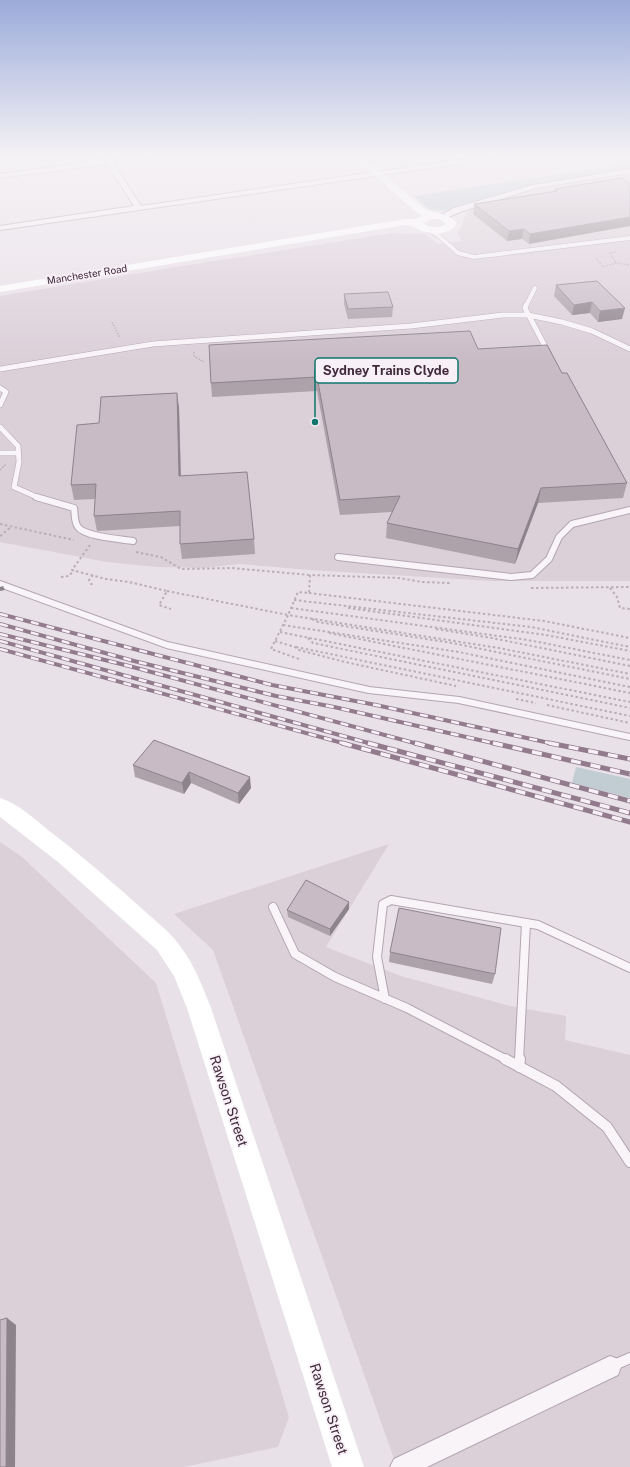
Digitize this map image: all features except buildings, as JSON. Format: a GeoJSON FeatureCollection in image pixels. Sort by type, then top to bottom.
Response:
{"type":"FeatureCollection","features":[{"type":"Feature","properties":{"kind":"main road","name":"Manchester Road"},"geometry":{"type":"LineString","coordinates":[[0,289],[385,225]]}},
{"type":"Feature","properties":{"kind":"main road"},"geometry":{"type":"LineString","coordinates":[[427,225],[436,230],[447,225]]}},
{"type":"Feature","properties":{"kind":"main road","name":"Rawson Street"},"geometry":{"type":"LineString","coordinates":[[0,806],[27,824],[160,940],[174,954],[186,973],[199,1008],[348,1467]]}},
{"type":"Feature","properties":{"kind":"street"},"geometry":{"type":"LineString","coordinates":[[0,228],[18,225]]}},
{"type":"Feature","properties":{"kind":"street"},"geometry":{"type":"LineString","coordinates":[[402,1467],[610,1367]]}},
{"type":"Feature","properties":{"kind":"lane"},"geometry":{"type":"LineString","coordinates":[[425,225],[448,243],[458,253],[474,257],[630,238]]}},
{"type":"Feature","properties":{"kind":"lane"},"geometry":{"type":"LineString","coordinates":[[448,243],[446,232],[449,225]]}},
{"type":"Feature","properties":{"kind":"lane"},"geometry":{"type":"LineString","coordinates":[[535,288],[525,308],[554,361]]}},
{"type":"Feature","properties":{"kind":"lane"},"geometry":{"type":"LineString","coordinates":[[0,369],[153,344],[411,326],[502,314],[528,315],[592,331],[630,349]]}},
{"type":"Feature","properties":{"kind":"lane"},"geometry":{"type":"LineString","coordinates":[[0,388],[6,392],[6,396],[0,404]]}},
{"type":"Feature","properties":{"kind":"lane"},"geometry":{"type":"LineString","coordinates":[[0,427],[18,446],[20,462],[14,488],[26,495],[46,499],[74,508],[78,528],[92,534],[133,541]]}},
{"type":"Feature","properties":{"kind":"lane"},"geometry":{"type":"LineString","coordinates":[[0,453],[18,453]]}},
{"type":"Feature","properties":{"kind":"lane"},"geometry":{"type":"LineString","coordinates":[[338,557],[511,577],[532,575],[549,559],[559,537],[572,524],[630,510]]}},
{"type":"Feature","properties":{"kind":"lane"},"geometry":{"type":"LineString","coordinates":[[1,585],[167,645],[369,690],[459,700],[630,737]]}},
{"type":"Feature","properties":{"kind":"lane"},"geometry":{"type":"LineString","coordinates":[[385,999],[376,958],[383,904],[391,900],[538,925],[630,968]]}},
{"type":"Feature","properties":{"kind":"lane"},"geometry":{"type":"LineString","coordinates":[[273,907],[295,954],[335,977],[407,1008],[556,1086],[607,1127],[630,1162]]}},
{"type":"Feature","properties":{"kind":"lane"},"geometry":{"type":"LineString","coordinates":[[519,1067],[524,1010],[526,923]]}},
{"type":"Feature","properties":{"kind":"lane"},"geometry":{"type":"LineString","coordinates":[[610,1367],[630,1358]]}},
{"type":"Feature","properties":{"kind":"path"},"geometry":{"type":"LineString","coordinates":[[616,263],[610,253],[618,251]]}},
{"type":"Feature","properties":{"kind":"path"},"geometry":{"type":"LineString","coordinates":[[596,258],[604,267],[616,263],[630,265]]}},
{"type":"Feature","properties":{"kind":"path"},"geometry":{"type":"LineString","coordinates":[[112,322],[122,341]]}},
{"type":"Feature","properties":{"kind":"path"},"geometry":{"type":"LineString","coordinates":[[0,524],[77,540]]}},
{"type":"Feature","properties":{"kind":"path"},"geometry":{"type":"LineString","coordinates":[[0,536],[11,526]]}},
{"type":"Feature","properties":{"kind":"path"},"geometry":{"type":"LineString","coordinates":[[61,577],[65,578],[70,576],[74,570],[72,570],[92,544],[85,542]]}},
{"type":"Feature","properties":{"kind":"path"},"geometry":{"type":"LineString","coordinates":[[130,551],[160,557],[181,569],[231,568],[310,575],[399,578],[422,582],[454,584]]}},
{"type":"Feature","properties":{"kind":"path"},"geometry":{"type":"LineString","coordinates":[[74,570],[106,579],[129,582],[242,607],[492,647],[630,674]]}},
{"type":"Feature","properties":{"kind":"path"},"geometry":{"type":"LineString","coordinates":[[93,575],[89,580],[91,584],[95,585]]}},
{"type":"Feature","properties":{"kind":"path"},"geometry":{"type":"LineString","coordinates":[[309,593],[310,575]]}},
{"type":"Feature","properties":{"kind":"path"},"geometry":{"type":"LineString","coordinates":[[530,588],[630,587]]}},
{"type":"Feature","properties":{"kind":"path"},"geometry":{"type":"LineString","coordinates":[[609,588],[617,597],[620,608],[630,609]]}},
{"type":"Feature","properties":{"kind":"path"},"geometry":{"type":"LineString","coordinates":[[167,591],[159,605],[171,609]]}},
{"type":"Feature","properties":{"kind":"path"},"geometry":{"type":"LineString","coordinates":[[299,659],[271,649],[298,592],[544,621],[630,638]]}},
{"type":"Feature","properties":{"kind":"path"},"geometry":{"type":"LineString","coordinates":[[294,600],[531,627],[630,647]]}},
{"type":"Feature","properties":{"kind":"path"},"geometry":{"type":"LineString","coordinates":[[341,606],[354,610],[546,635],[630,651]]}},
{"type":"Feature","properties":{"kind":"path"},"geometry":{"type":"LineString","coordinates":[[291,608],[528,640],[630,660]]}},
{"type":"Feature","properties":{"kind":"path"},"geometry":{"type":"LineString","coordinates":[[306,617],[318,622],[452,643],[630,679]]}},
{"type":"Feature","properties":{"kind":"path"},"geometry":{"type":"LineString","coordinates":[[394,622],[492,638],[630,666]]}},
{"type":"Feature","properties":{"kind":"path"},"geometry":{"type":"LineString","coordinates":[[283,624],[459,652],[630,687]]}},
{"type":"Feature","properties":{"kind":"path"},"geometry":{"type":"LineString","coordinates":[[323,631],[630,693]]}},
{"type":"Feature","properties":{"kind":"path"},"geometry":{"type":"LineString","coordinates":[[280,632],[630,702]]}},
{"type":"Feature","properties":{"kind":"path"},"geometry":{"type":"LineString","coordinates":[[306,637],[313,642],[630,708]]}},
{"type":"Feature","properties":{"kind":"path"},"geometry":{"type":"LineString","coordinates":[[275,641],[295,647],[630,716]]}},
{"type":"Feature","properties":{"kind":"path"},"geometry":{"type":"LineString","coordinates":[[295,647],[299,650],[345,662],[458,687]]}},
{"type":"Feature","properties":{"kind":"path"},"geometry":{"type":"LineString","coordinates":[[512,698],[630,723]]}},
{"type":"Feature","properties":{"kind":"shaded area"},"geometry":{"type":"Polygon","coordinates":[[[630,225],[630,581],[491,581],[310,570],[240,564],[202,568],[158,567],[107,562],[0,542],[0,296],[393,233],[425,234],[438,244],[462,241],[457,233],[462,226],[630,225]]]}},
{"type":"Feature","properties":{"kind":"shaded area"},"geometry":{"type":"Polygon","coordinates":[[[576,767],[630,779],[630,798],[572,783],[576,767]]]}},
{"type":"Feature","properties":{"kind":"shaded area"},"geometry":{"type":"Polygon","coordinates":[[[0,842],[22,857],[156,983],[289,1417],[278,1447],[184,1467],[0,1467],[0,842]]]}},
{"type":"Feature","properties":{"kind":"shaded area"},"geometry":{"type":"Polygon","coordinates":[[[389,844],[326,947],[401,976],[510,1006],[566,1016],[565,1040],[630,1055],[630,1467],[397,1467],[213,950],[174,914],[389,844]]]}},
{"type":"Feature","properties":{"kind":"railway"},"geometry":{"type":"LineString","coordinates":[[0,614],[272,685],[376,705],[553,744]]}},
{"type":"Feature","properties":{"kind":"railway"},"geometry":{"type":"LineString","coordinates":[[0,624],[134,661],[276,696],[334,707],[497,744]]}},
{"type":"Feature","properties":{"kind":"railway"},"geometry":{"type":"LineString","coordinates":[[0,634],[129,666],[418,744]]}},
{"type":"Feature","properties":{"kind":"railway"},"geometry":{"type":"LineString","coordinates":[[0,641],[372,744]]}},
{"type":"Feature","properties":{"kind":"railway"},"geometry":{"type":"LineString","coordinates":[[0,649],[346,744]]}},
{"type":"Feature","properties":{"kind":"railway"},"geometry":{"type":"LineString","coordinates":[[342,743],[630,822]]}},
{"type":"Feature","properties":{"kind":"railway"},"geometry":{"type":"LineString","coordinates":[[368,743],[630,813]]}},
{"type":"Feature","properties":{"kind":"railway"},"geometry":{"type":"LineString","coordinates":[[415,743],[630,801]]}},
{"type":"Feature","properties":{"kind":"railway"},"geometry":{"type":"LineString","coordinates":[[493,743],[630,774]]}},
{"type":"Feature","properties":{"kind":"railway"},"geometry":{"type":"LineString","coordinates":[[549,743],[553,744]]}},
{"type":"Feature","properties":{"kind":"railway"},"geometry":{"type":"LineString","coordinates":[[553,744],[630,759]]}},
{"type":"Feature","properties":{"kind":"place","name":"Sydney Trains Clyde"},"geometry":{"type":"Point","coordinates":[315,422]}}]}
